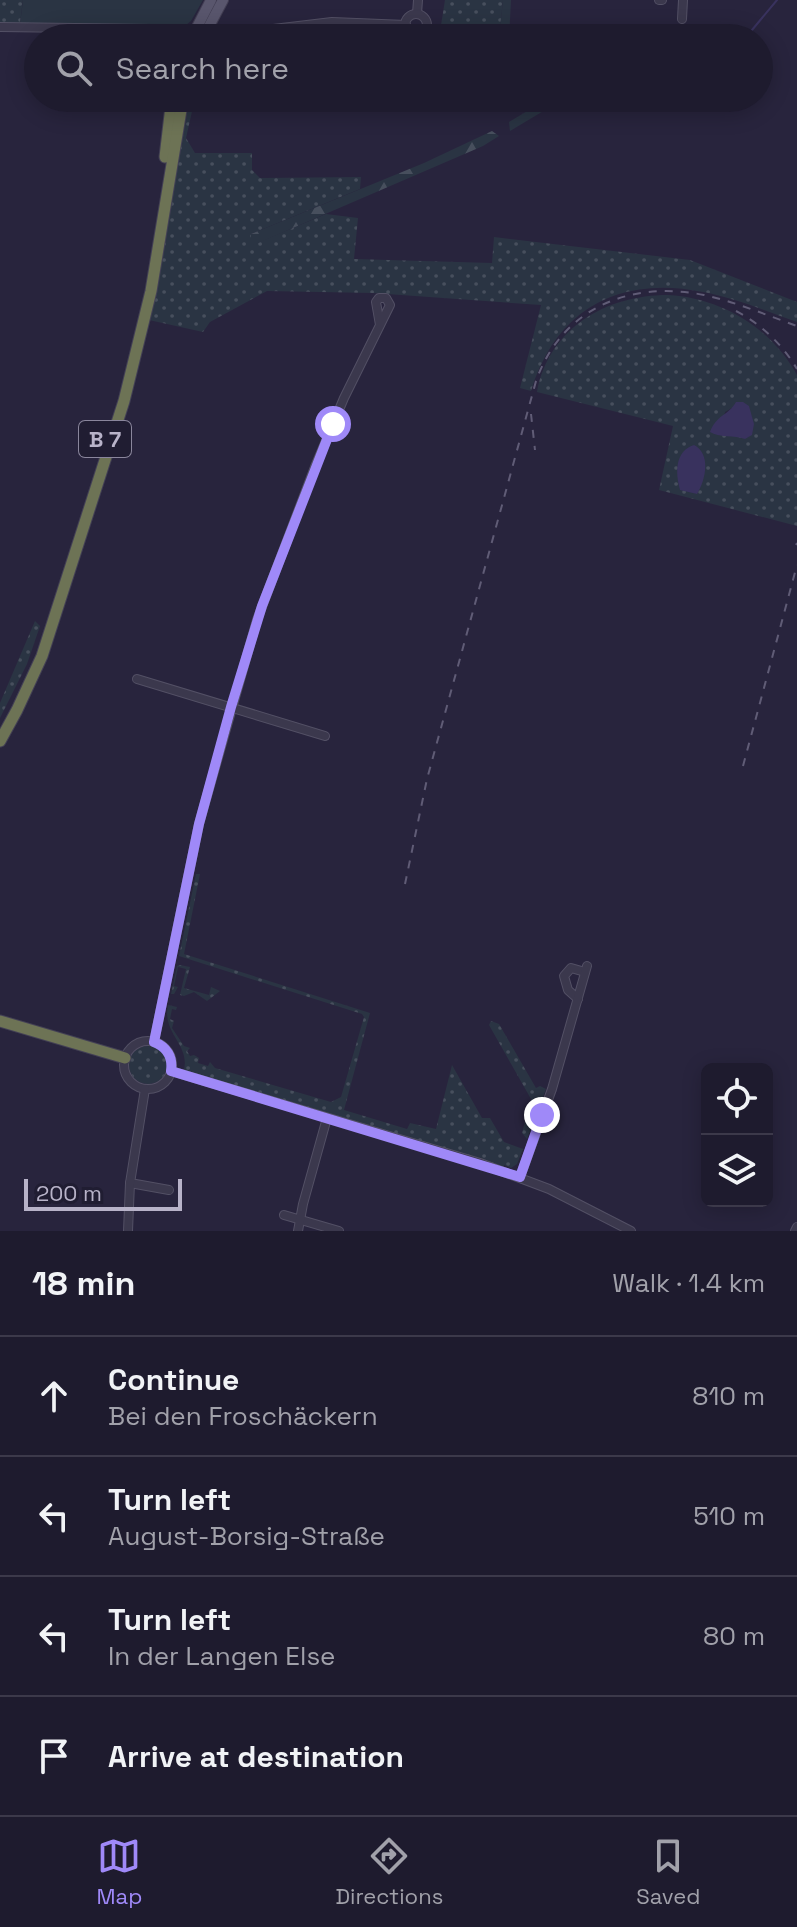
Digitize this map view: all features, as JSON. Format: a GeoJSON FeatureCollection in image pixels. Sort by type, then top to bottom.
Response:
{"type":"FeatureCollection","features":[{"type":"Feature","properties":{"kind":"highway","name":"B 7"},"geometry":{"type":"LineString","coordinates":[[0,741],[42,656],[124,401],[151,291],[171,112]]}},
{"type":"Feature","properties":{"kind":"highway","name":"B 7"},"geometry":{"type":"LineString","coordinates":[[0,726],[37,646],[116,403],[146,279],[170,145],[179,112]]}},
{"type":"Feature","properties":{"kind":"highway"},"geometry":{"type":"LineString","coordinates":[[0,1021],[125,1058]]}},
{"type":"Feature","properties":{"kind":"main road"},"geometry":{"type":"LineString","coordinates":[[203,24],[211,0]]}},
{"type":"Feature","properties":{"kind":"main road"},"geometry":{"type":"LineString","coordinates":[[207,24],[223,0]]}},
{"type":"Feature","properties":{"kind":"street"},"geometry":{"type":"LineString","coordinates":[[417,14],[418,0]]}},
{"type":"Feature","properties":{"kind":"street"},"geometry":{"type":"LineString","coordinates":[[682,19],[683,0]]}},
{"type":"Feature","properties":{"kind":"street"},"geometry":{"type":"LineString","coordinates":[[406,24],[410,16],[417,14],[427,24]]}},
{"type":"Feature","properties":{"kind":"street"},"geometry":{"type":"LineString","coordinates":[[315,24],[381,24]]}},
{"type":"Feature","properties":{"kind":"street"},"geometry":{"type":"LineString","coordinates":[[0,27],[24,27]]}},
{"type":"Feature","properties":{"kind":"street"},"geometry":{"type":"LineString","coordinates":[[154,1042],[199,824],[257,620],[344,398],[380,325]]}},
{"type":"Feature","properties":{"kind":"street"},"geometry":{"type":"LineString","coordinates":[[137,679],[325,736]]}},
{"type":"Feature","properties":{"kind":"street"},"geometry":{"type":"LineString","coordinates":[[520,1177],[552,1089],[578,999],[586,969],[571,968],[564,976],[568,990],[578,999]]}},
{"type":"Feature","properties":{"kind":"street"},"geometry":{"type":"LineString","coordinates":[[154,1042],[166,1049],[171,1071],[161,1085],[145,1089],[128,1078],[125,1058],[139,1043],[154,1042]]}},
{"type":"Feature","properties":{"kind":"street"},"geometry":{"type":"LineString","coordinates":[[171,1071],[520,1177],[631,1231]]}},
{"type":"Feature","properties":{"kind":"street"},"geometry":{"type":"LineString","coordinates":[[128,1231],[130,1183],[145,1089]]}},
{"type":"Feature","properties":{"kind":"street"},"geometry":{"type":"LineString","coordinates":[[298,1231],[327,1118]]}},
{"type":"Feature","properties":{"kind":"street"},"geometry":{"type":"LineString","coordinates":[[130,1183],[169,1190]]}},
{"type":"Feature","properties":{"kind":"street"},"geometry":{"type":"LineString","coordinates":[[284,1215],[339,1231]]}},
{"type":"Feature","properties":{"kind":"green space"},"geometry":{"type":"Polygon","coordinates":[[[0,0],[23,0],[20,24],[0,23],[0,0]]]}},
{"type":"Feature","properties":{"kind":"green space"},"geometry":{"type":"Polygon","coordinates":[[[23,0],[203,0],[187,24],[20,24],[23,0]]]}},
{"type":"Feature","properties":{"kind":"green space"},"geometry":{"type":"Polygon","coordinates":[[[445,0],[503,0],[500,24],[441,24],[445,0]]]}},
{"type":"Feature","properties":{"kind":"green space"},"geometry":{"type":"Polygon","coordinates":[[[503,0],[511,0],[510,24],[500,24],[503,0]]]}},
{"type":"Feature","properties":{"kind":"green space"},"geometry":{"type":"Polygon","coordinates":[[[187,112],[192,112],[186,138],[195,153],[252,153],[252,170],[260,178],[361,177],[360,189],[251,234],[252,245],[326,214],[358,218],[354,259],[492,263],[494,237],[690,260],[797,302],[797,322],[703,292],[673,288],[618,294],[595,304],[574,319],[542,363],[531,391],[520,388],[541,305],[373,293],[267,291],[210,322],[203,332],[149,320],[187,112]]]}},
{"type":"Feature","properties":{"kind":"green space"},"geometry":{"type":"Polygon","coordinates":[[[526,112],[542,112],[510,131],[509,122],[526,112]]]}},
{"type":"Feature","properties":{"kind":"green space"},"geometry":{"type":"Polygon","coordinates":[[[492,131],[499,136],[483,146],[251,246],[251,234],[424,163],[492,131]]]}},
{"type":"Feature","properties":{"kind":"green space"},"geometry":{"type":"Polygon","coordinates":[[[645,297],[688,297],[726,309],[759,330],[786,358],[797,375],[797,526],[659,490],[673,426],[537,392],[544,369],[567,333],[602,309],[645,297]],[[732,408],[725,412],[721,434],[736,436],[732,408]]]}},
{"type":"Feature","properties":{"kind":"green space"},"geometry":{"type":"Polygon","coordinates":[[[35,621],[40,626],[27,664],[0,718],[0,703],[35,621]]]}},
{"type":"Feature","properties":{"kind":"green space"},"geometry":{"type":"Polygon","coordinates":[[[196,874],[200,874],[184,954],[370,1013],[344,1110],[407,1129],[410,1123],[436,1129],[452,1065],[482,1118],[490,1118],[504,1142],[523,1149],[517,1164],[511,1168],[504,1165],[503,1168],[184,1070],[183,1053],[169,1024],[168,1005],[177,1007],[176,1010],[172,1009],[172,1028],[184,1046],[190,1048],[187,1051],[190,1056],[199,1058],[198,1063],[208,1066],[210,1062],[215,1068],[331,1102],[341,1097],[364,1017],[179,956],[196,874]]]}},
{"type":"Feature","properties":{"kind":"green space"},"geometry":{"type":"Polygon","coordinates":[[[177,966],[190,967],[184,988],[209,995],[211,987],[220,991],[207,1001],[194,992],[180,995],[186,969],[178,967],[174,986],[178,987],[171,994],[177,966]]]}},
{"type":"Feature","properties":{"kind":"green space"},"geometry":{"type":"Polygon","coordinates":[[[491,1021],[499,1024],[536,1088],[546,1089],[527,1139],[522,1133],[531,1099],[489,1025],[491,1021]]]}},
{"type":"Feature","properties":{"kind":"green space"},"geometry":{"type":"Polygon","coordinates":[[[148,1046],[161,1052],[167,1065],[161,1078],[148,1084],[135,1078],[129,1065],[135,1052],[148,1046]]]}},
{"type":"Feature","properties":{"kind":"shaded area"},"geometry":{"type":"Polygon","coordinates":[[[736,402],[749,406],[754,424],[752,435],[745,439],[710,432],[716,422],[736,402]]]}},
{"type":"Feature","properties":{"kind":"shaded area"},"geometry":{"type":"Polygon","coordinates":[[[694,445],[705,461],[703,481],[697,494],[680,490],[677,476],[680,457],[694,445]]]}},
{"type":"Feature","properties":{"kind":"waterway"},"geometry":{"type":"LineString","coordinates":[[757,24],[777,0]]}},
{"type":"Feature","properties":{"kind":"railway"},"geometry":{"type":"LineString","coordinates":[[405,884],[427,779],[536,381],[548,356],[563,335],[581,318],[625,296],[650,292],[677,291],[704,295],[797,326]]}},
{"type":"Feature","properties":{"kind":"railway"},"geometry":{"type":"LineString","coordinates":[[736,311],[771,336],[797,369]]}},
{"type":"Feature","properties":{"kind":"railway"},"geometry":{"type":"LineString","coordinates":[[531,414],[535,450]]}},
{"type":"Feature","properties":{"kind":"railway"},"geometry":{"type":"LineString","coordinates":[[743,766],[797,565]]}},
{"type":"Feature","properties":{"kind":"route"},"geometry":{"type":"LineString","coordinates":[[333,424],[262,606],[231,707],[199,824],[154,1042],[166,1049],[172,1064],[171,1071],[520,1177],[542,1115]]}}]}
